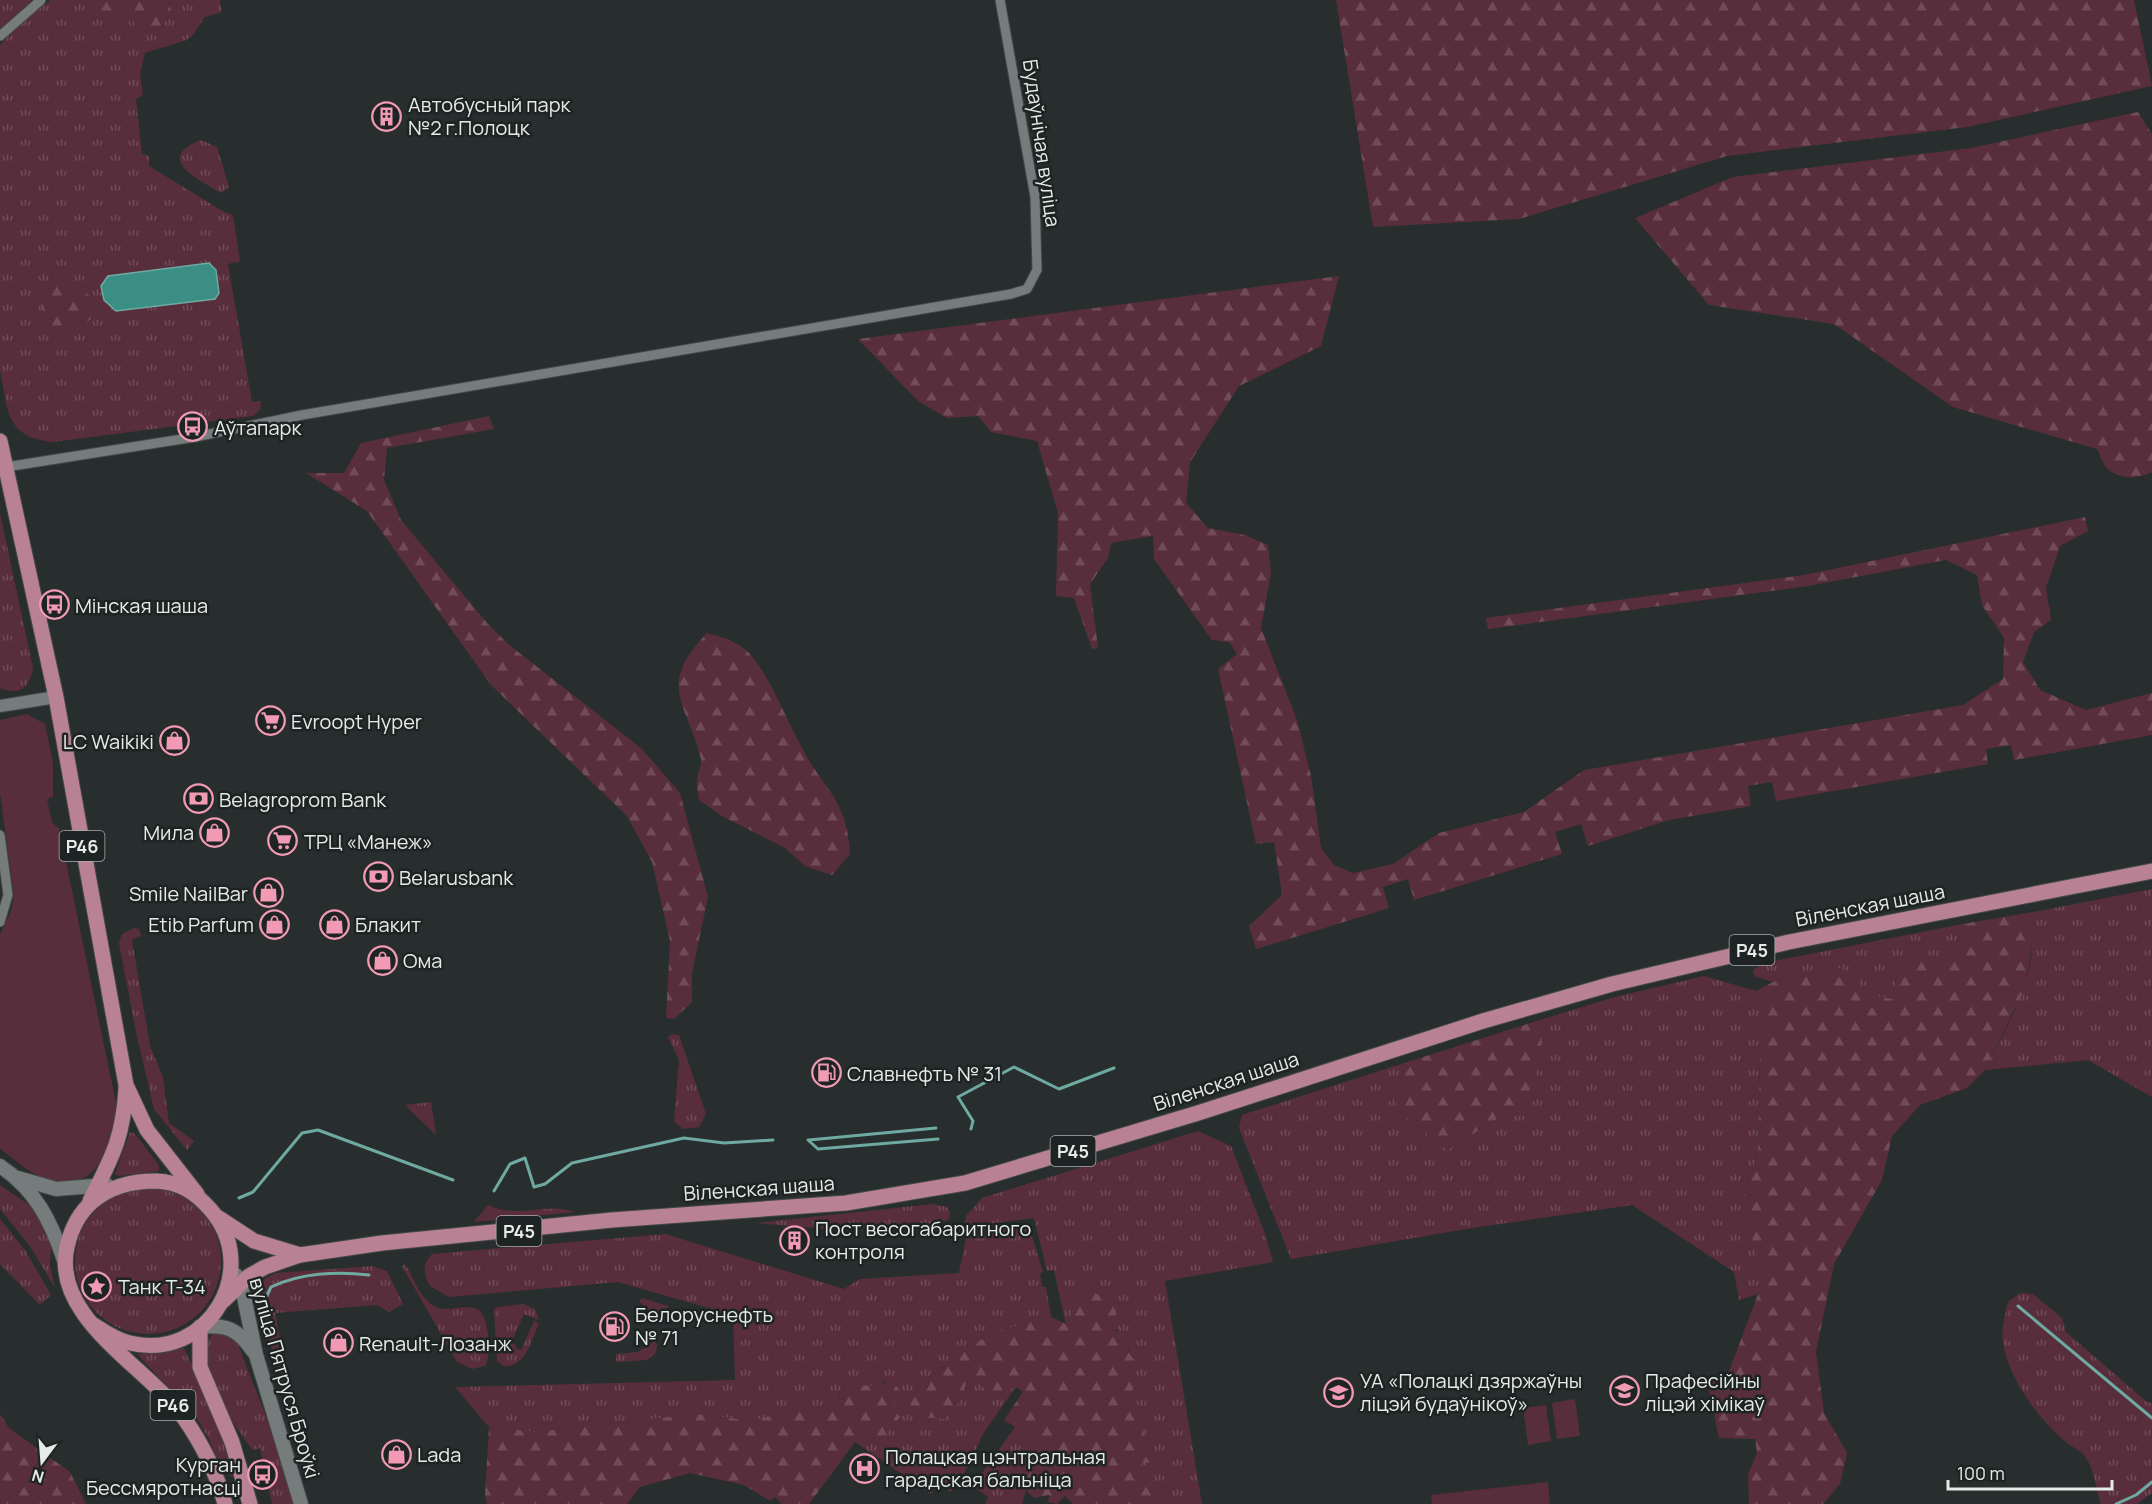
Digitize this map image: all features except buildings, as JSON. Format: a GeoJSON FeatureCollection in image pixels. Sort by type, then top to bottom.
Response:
{"type":"FeatureCollection","features":[{"type":"Feature","properties":{"kind":"main road","name":"Р46"},"geometry":{"type":"LineString","coordinates":[[0,441],[56,697],[126,1085],[124,1124],[115,1150],[69,1237],[64,1260],[70,1294],[79,1310],[162,1392],[184,1418],[204,1450],[225,1504]]}},
{"type":"Feature","properties":{"kind":"main road","name":"Віленская шаша"},"geometry":{"type":"LineString","coordinates":[[300,1254],[382,1243],[612,1220],[846,1203],[965,1183],[1198,1113],[1483,1021],[1612,984],[1789,942],[2152,871]]}},
{"type":"Feature","properties":{"kind":"main road","name":"Р46"},"geometry":{"type":"LineString","coordinates":[[93,1325],[130,1343],[148,1345],[183,1337],[200,1327],[223,1301],[231,1281],[232,1262],[226,1231],[217,1216],[147,1130],[126,1085]]}},
{"type":"Feature","properties":{"kind":"main road"},"geometry":{"type":"LineString","coordinates":[[0,1166],[18,1178],[40,1204],[52,1225],[64,1260]]}},
{"type":"Feature","properties":{"kind":"main road"},"geometry":{"type":"LineString","coordinates":[[18,1178],[56,1189],[123,1184]]}},
{"type":"Feature","properties":{"kind":"main road","name":"Р46"},"geometry":{"type":"LineString","coordinates":[[87,1206],[102,1194],[123,1184],[171,1182],[197,1194]]}},
{"type":"Feature","properties":{"kind":"main road","name":"Р45"},"geometry":{"type":"LineString","coordinates":[[217,1216],[254,1241],[300,1254]]}},
{"type":"Feature","properties":{"kind":"main road","name":"Р45"},"geometry":{"type":"LineString","coordinates":[[223,1301],[239,1284],[265,1267],[300,1254]]}},
{"type":"Feature","properties":{"kind":"main road","name":"вуліца Пятруся Броўкі"},"geometry":{"type":"LineString","coordinates":[[232,1262],[256,1355],[301,1504]]}},
{"type":"Feature","properties":{"kind":"main road","name":"Р46"},"geometry":{"type":"LineString","coordinates":[[200,1327],[200,1366],[232,1442],[250,1504]]}},
{"type":"Feature","properties":{"kind":"main road"},"geometry":{"type":"LineString","coordinates":[[200,1327],[229,1327],[239,1332],[256,1355]]}},
{"type":"Feature","properties":{"kind":"street"},"geometry":{"type":"LineString","coordinates":[[0,36],[41,0]]}},
{"type":"Feature","properties":{"kind":"street","name":"Будаўнічая вуліца"},"geometry":{"type":"LineString","coordinates":[[6,467],[207,435],[302,415],[1011,294],[1027,289],[1037,270],[1035,197],[1026,134],[1000,0]]}},
{"type":"Feature","properties":{"kind":"street"},"geometry":{"type":"LineString","coordinates":[[0,706],[56,697]]}},
{"type":"Feature","properties":{"kind":"street"},"geometry":{"type":"LineString","coordinates":[[0,835],[8,895],[0,922]]}},
{"type":"Feature","properties":{"kind":"green space"},"geometry":{"type":"Polygon","coordinates":[[[0,0],[32,0],[0,29],[0,0]]]}},
{"type":"Feature","properties":{"kind":"green space"},"geometry":{"type":"Polygon","coordinates":[[[51,0],[94,0],[97,13],[118,13],[133,20],[138,31],[155,31],[172,14],[168,0],[220,0],[222,12],[205,17],[191,37],[145,53],[140,73],[143,95],[136,99],[142,154],[149,156],[149,166],[224,212],[233,215],[240,261],[228,264],[252,402],[261,401],[260,410],[253,416],[53,442],[26,434],[17,428],[12,419],[0,370],[0,45],[25,19],[51,0]]]}},
{"type":"Feature","properties":{"kind":"green space"},"geometry":{"type":"Polygon","coordinates":[[[94,0],[168,0],[172,14],[155,31],[138,31],[133,20],[118,13],[96,13],[94,0]]]}},
{"type":"Feature","properties":{"kind":"green space"},"geometry":{"type":"Polygon","coordinates":[[[1336,0],[2134,0],[2152,86],[1967,127],[1727,156],[1519,219],[1373,227],[1336,0]]]}},
{"type":"Feature","properties":{"kind":"green space"},"geometry":{"type":"Polygon","coordinates":[[[2138,112],[2152,134],[2152,472],[2146,475],[2128,477],[2116,474],[2105,465],[2097,449],[1953,407],[1834,324],[1709,305],[1635,218],[1733,177],[1971,148],[2138,112]]]}},
{"type":"Feature","properties":{"kind":"green space"},"geometry":{"type":"Polygon","coordinates":[[[201,140],[217,147],[229,187],[221,193],[192,175],[180,161],[181,154],[187,147],[201,140]]]}},
{"type":"Feature","properties":{"kind":"green space"},"geometry":{"type":"Polygon","coordinates":[[[1339,276],[1321,346],[1239,386],[1190,462],[1186,503],[1208,528],[1245,535],[1268,545],[1271,573],[1261,628],[1297,720],[1311,776],[1321,848],[1334,865],[1353,873],[1393,864],[1439,833],[1524,812],[1584,770],[1963,705],[2003,679],[2004,638],[1982,605],[1977,575],[1946,560],[1808,586],[1488,629],[1486,618],[1804,575],[2085,517],[2088,531],[2060,546],[2046,588],[2051,620],[2034,632],[2023,662],[2040,690],[2086,710],[2152,693],[2152,735],[2014,760],[2011,745],[1986,749],[1988,764],[1776,801],[1772,782],[1748,786],[1751,806],[1669,820],[1588,846],[1581,824],[1555,832],[1562,854],[1414,900],[1408,879],[1383,887],[1389,908],[1256,949],[1249,926],[1282,895],[1274,842],[1256,844],[1218,669],[1237,654],[1229,642],[1212,640],[1154,559],[1153,536],[1111,543],[1108,558],[1090,584],[1098,648],[1092,649],[1074,598],[1056,596],[1058,513],[1037,441],[991,432],[978,416],[947,418],[918,401],[858,339],[1339,276]]]}},
{"type":"Feature","properties":{"kind":"green space"},"geometry":{"type":"Polygon","coordinates":[[[54,282],[67,284],[85,292],[99,306],[93,316],[78,328],[61,333],[44,315],[41,303],[43,296],[54,282]]]}},
{"type":"Feature","properties":{"kind":"green space"},"geometry":{"type":"Polygon","coordinates":[[[489,416],[494,429],[387,448],[384,480],[401,520],[487,623],[508,644],[642,749],[680,793],[708,897],[692,973],[692,1002],[674,1019],[666,1018],[670,941],[652,862],[627,816],[491,685],[367,511],[306,473],[344,473],[361,443],[489,416]]]}},
{"type":"Feature","properties":{"kind":"green space"},"geometry":{"type":"Polygon","coordinates":[[[0,513],[33,668],[26,685],[13,691],[0,688],[0,513]]]}},
{"type":"Feature","properties":{"kind":"green space"},"geometry":{"type":"Polygon","coordinates":[[[707,633],[727,639],[750,653],[774,691],[811,763],[840,807],[848,835],[850,854],[832,875],[805,866],[785,848],[722,816],[699,800],[697,782],[701,759],[683,708],[679,681],[683,667],[692,651],[707,633]]]}},
{"type":"Feature","properties":{"kind":"green space"},"geometry":{"type":"Polygon","coordinates":[[[27,714],[45,724],[53,762],[53,797],[47,799],[52,823],[59,828],[116,1103],[112,1135],[99,1164],[77,1181],[61,1182],[43,1178],[26,1169],[0,1149],[0,934],[11,912],[14,896],[0,793],[0,720],[27,714]]]}},
{"type":"Feature","properties":{"kind":"green space"},"geometry":{"type":"Polygon","coordinates":[[[2152,889],[2152,1097],[2088,1060],[1985,1070],[2013,1014],[2028,974],[2032,934],[2028,913],[2152,889]]]}},
{"type":"Feature","properties":{"kind":"green space"},"geometry":{"type":"Polygon","coordinates":[[[2028,913],[2034,934],[2025,988],[1985,1070],[1967,1088],[1920,1105],[1892,1136],[1882,1180],[1834,1264],[1816,1352],[1824,1413],[1847,1453],[1840,1484],[1823,1504],[1749,1504],[1748,1474],[1757,1453],[1755,1439],[1719,1438],[1707,1379],[1728,1374],[1764,1278],[1741,1202],[1758,1152],[1760,1056],[1767,1008],[1756,991],[1773,982],[1840,968],[1859,976],[1859,993],[1893,999],[1896,978],[1912,964],[1957,954],[1968,923],[2028,913]]]}},
{"type":"Feature","properties":{"kind":"green space"},"geometry":{"type":"Polygon","coordinates":[[[1968,923],[1957,955],[1912,964],[1896,978],[1893,999],[1859,993],[1840,968],[1773,982],[1754,976],[1753,970],[1764,963],[1968,923]]]}},
{"type":"Feature","properties":{"kind":"green space"},"geometry":{"type":"Polygon","coordinates":[[[134,928],[139,929],[141,936],[132,940],[150,1046],[163,1077],[169,1123],[194,1141],[187,1150],[154,1109],[119,943],[122,934],[134,928]]]}},
{"type":"Feature","properties":{"kind":"green space"},"geometry":{"type":"Polygon","coordinates":[[[1704,976],[1756,991],[1767,1008],[1760,1056],[1758,1152],[1741,1202],[1764,1278],[1758,1294],[1739,1300],[1734,1272],[1632,1205],[1472,1228],[1291,1259],[1239,1128],[1242,1115],[1404,1063],[1396,1109],[1447,1150],[1500,1117],[1540,1063],[1543,1019],[1615,997],[1704,976]]]}},
{"type":"Feature","properties":{"kind":"green space"},"geometry":{"type":"Polygon","coordinates":[[[1543,1019],[1540,1063],[1520,1116],[1500,1117],[1447,1150],[1396,1109],[1404,1063],[1543,1019]]]}},
{"type":"Feature","properties":{"kind":"green space"},"geometry":{"type":"Polygon","coordinates":[[[673,1034],[679,1035],[706,1114],[699,1127],[683,1129],[674,1121],[679,1060],[668,1037],[673,1034]]]}},
{"type":"Feature","properties":{"kind":"green space"},"geometry":{"type":"Polygon","coordinates":[[[431,1102],[436,1135],[405,1105],[431,1102]]]}},
{"type":"Feature","properties":{"kind":"green space"},"geometry":{"type":"Polygon","coordinates":[[[1198,1131],[1231,1146],[1265,1234],[1273,1262],[1165,1281],[1202,1504],[1159,1504],[1164,1494],[1144,1481],[1137,1469],[1151,1453],[1152,1445],[1144,1434],[1147,1421],[1132,1395],[1136,1364],[1118,1330],[1109,1329],[1117,1312],[1066,1325],[1054,1270],[1047,1271],[1034,1218],[965,1227],[966,1216],[982,1198],[1198,1131]]]}},
{"type":"Feature","properties":{"kind":"green space"},"geometry":{"type":"Polygon","coordinates":[[[130,1132],[135,1134],[159,1165],[159,1171],[119,1176],[115,1174],[130,1132]]]}},
{"type":"Feature","properties":{"kind":"green space"},"geometry":{"type":"Polygon","coordinates":[[[0,1185],[32,1207],[42,1221],[51,1246],[50,1266],[55,1288],[30,1246],[0,1209],[0,1185]]]}},
{"type":"Feature","properties":{"kind":"green space"},"geometry":{"type":"Polygon","coordinates":[[[148,1188],[176,1193],[200,1209],[216,1233],[221,1261],[216,1289],[200,1313],[176,1329],[148,1334],[120,1329],[96,1313],[80,1289],[75,1261],[80,1233],[96,1209],[120,1193],[148,1188]]]}},
{"type":"Feature","properties":{"kind":"green space"},"geometry":{"type":"Polygon","coordinates":[[[933,1204],[947,1207],[950,1213],[949,1219],[935,1225],[826,1229],[756,1223],[933,1204]]]}},
{"type":"Feature","properties":{"kind":"green space"},"geometry":{"type":"Polygon","coordinates":[[[488,1205],[510,1211],[553,1208],[575,1212],[474,1222],[488,1205]]]}},
{"type":"Feature","properties":{"kind":"green space"},"geometry":{"type":"Polygon","coordinates":[[[0,1219],[25,1250],[51,1295],[40,1305],[0,1264],[0,1219]]]}},
{"type":"Feature","properties":{"kind":"green space"},"geometry":{"type":"Polygon","coordinates":[[[1026,1224],[1043,1272],[1040,1274],[1042,1287],[1046,1287],[1051,1317],[992,1332],[916,1386],[962,1399],[966,1383],[981,1384],[1001,1393],[1016,1387],[984,1432],[965,1472],[951,1492],[938,1484],[931,1494],[855,1442],[885,1435],[892,1408],[885,1380],[879,1386],[839,1395],[836,1410],[797,1407],[754,1421],[696,1414],[535,1432],[489,1427],[455,1387],[735,1380],[733,1315],[618,1282],[449,1297],[430,1286],[425,1274],[426,1262],[432,1254],[665,1234],[844,1289],[860,1279],[959,1273],[970,1228],[1026,1224]]]}},
{"type":"Feature","properties":{"kind":"green space"},"geometry":{"type":"Polygon","coordinates":[[[405,1264],[420,1291],[431,1304],[442,1309],[465,1307],[481,1312],[487,1326],[488,1336],[485,1366],[472,1369],[457,1362],[402,1266],[405,1264]]]}},
{"type":"Feature","properties":{"kind":"green space"},"geometry":{"type":"Polygon","coordinates":[[[372,1266],[387,1271],[403,1304],[389,1312],[377,1305],[275,1313],[288,1378],[282,1377],[254,1297],[257,1288],[268,1277],[276,1273],[372,1266]]]}},
{"type":"Feature","properties":{"kind":"green space"},"geometry":{"type":"Polygon","coordinates":[[[1093,1292],[1116,1304],[1117,1312],[1110,1329],[1131,1335],[1133,1339],[1128,1351],[1137,1364],[1132,1395],[1147,1421],[1144,1434],[1152,1445],[1151,1453],[1157,1458],[1154,1462],[1143,1463],[1138,1469],[1144,1481],[1161,1487],[1164,1494],[1159,1504],[1073,1504],[1065,1496],[1057,1504],[1048,1502],[1049,1495],[1034,1498],[1026,1490],[1025,1477],[1043,1461],[1049,1441],[1034,1439],[1004,1420],[1023,1392],[1016,1387],[1001,1393],[987,1392],[981,1384],[966,1383],[962,1399],[944,1419],[913,1416],[909,1404],[916,1386],[992,1332],[1051,1317],[1066,1324],[1083,1295],[1093,1292]]]}},
{"type":"Feature","properties":{"kind":"green space"},"geometry":{"type":"Polygon","coordinates":[[[2020,1293],[2033,1294],[2062,1318],[2066,1332],[2147,1402],[2152,1403],[2152,1493],[2137,1504],[2101,1504],[2090,1464],[2086,1458],[2048,1425],[2019,1386],[2006,1357],[2003,1333],[2008,1302],[2020,1293]]]}},
{"type":"Feature","properties":{"kind":"green space"},"geometry":{"type":"Polygon","coordinates":[[[642,1298],[668,1306],[668,1320],[655,1320],[639,1301],[642,1298]]]}},
{"type":"Feature","properties":{"kind":"green space"},"geometry":{"type":"Polygon","coordinates":[[[523,1304],[535,1309],[539,1320],[524,1314],[511,1343],[516,1345],[515,1348],[521,1350],[534,1321],[539,1323],[527,1352],[522,1358],[511,1366],[503,1366],[497,1361],[494,1310],[497,1307],[523,1304]]]}},
{"type":"Feature","properties":{"kind":"green space"},"geometry":{"type":"Polygon","coordinates":[[[214,1332],[226,1332],[237,1342],[269,1424],[294,1504],[272,1504],[260,1448],[253,1450],[217,1393],[207,1359],[208,1344],[214,1332]]]}},
{"type":"Feature","properties":{"kind":"green space"},"geometry":{"type":"Polygon","coordinates":[[[655,1341],[656,1353],[647,1360],[616,1362],[616,1354],[638,1352],[655,1341]]]}},
{"type":"Feature","properties":{"kind":"green space"},"geometry":{"type":"Polygon","coordinates":[[[184,1348],[228,1447],[238,1480],[222,1471],[210,1441],[196,1417],[137,1354],[184,1348]]]}},
{"type":"Feature","properties":{"kind":"green space"},"geometry":{"type":"Polygon","coordinates":[[[891,1378],[899,1390],[892,1408],[900,1417],[885,1435],[855,1442],[809,1504],[782,1504],[775,1497],[770,1501],[744,1485],[690,1473],[640,1487],[627,1504],[487,1504],[485,1494],[489,1427],[535,1432],[696,1414],[754,1421],[797,1407],[836,1410],[840,1394],[846,1385],[879,1386],[891,1378]]]}},
{"type":"Feature","properties":{"kind":"green space"},"geometry":{"type":"Polygon","coordinates":[[[1575,1399],[1580,1436],[1557,1439],[1552,1403],[1575,1399]]]}},
{"type":"Feature","properties":{"kind":"green space"},"geometry":{"type":"Polygon","coordinates":[[[1546,1405],[1551,1441],[1528,1445],[1523,1408],[1546,1405]]]}},
{"type":"Feature","properties":{"kind":"green space"},"geometry":{"type":"Polygon","coordinates":[[[0,1414],[9,1428],[70,1472],[86,1504],[0,1504],[0,1414]]]}},
{"type":"Feature","properties":{"kind":"green space"},"geometry":{"type":"Polygon","coordinates":[[[1015,1427],[1034,1439],[1049,1440],[1043,1461],[1025,1477],[1026,1490],[1022,1504],[985,1504],[988,1497],[973,1486],[1015,1427]]]}},
{"type":"Feature","properties":{"kind":"green space"},"geometry":{"type":"Polygon","coordinates":[[[1548,1482],[1550,1504],[1432,1504],[1431,1495],[1548,1482]]]}},
{"type":"Feature","properties":{"kind":"shaded area"},"geometry":{"type":"Polygon","coordinates":[[[209,263],[216,270],[219,293],[215,299],[116,311],[104,300],[101,286],[108,276],[209,263]]]}},
{"type":"Feature","properties":{"kind":"waterway"},"geometry":{"type":"LineString","coordinates":[[971,1129],[973,1121],[958,1097],[1014,1067],[1059,1089],[1114,1068]]}},
{"type":"Feature","properties":{"kind":"waterway"},"geometry":{"type":"LineString","coordinates":[[809,1140],[936,1128]]}},
{"type":"Feature","properties":{"kind":"waterway"},"geometry":{"type":"LineString","coordinates":[[239,1198],[253,1192],[302,1133],[318,1130],[453,1180]]}},
{"type":"Feature","properties":{"kind":"waterway"},"geometry":{"type":"LineString","coordinates":[[494,1191],[510,1164],[525,1158],[534,1187],[545,1184],[572,1163],[684,1138],[724,1143],[773,1140]]}},
{"type":"Feature","properties":{"kind":"waterway"},"geometry":{"type":"LineString","coordinates":[[808,1140],[818,1149],[938,1139]]}},
{"type":"Feature","properties":{"kind":"waterway"},"geometry":{"type":"LineString","coordinates":[[264,1302],[271,1287],[282,1282],[332,1273],[369,1275]]}},
{"type":"Feature","properties":{"kind":"waterway"},"geometry":{"type":"LineString","coordinates":[[2018,1306],[2152,1418]]}},
{"type":"Feature","properties":{"kind":"waterway"},"geometry":{"type":"LineString","coordinates":[[2116,1504],[2136,1495],[2152,1482]]}},
{"type":"Feature","properties":{"kind":"place","name":"Автобусный парк №2 г.Полоцк"},"geometry":{"type":"Point","coordinates":[387,116]}},
{"type":"Feature","properties":{"kind":"place","name":"Аўтапарк"},"geometry":{"type":"Point","coordinates":[193,427]}},
{"type":"Feature","properties":{"kind":"place","name":"Мінская шаша"},"geometry":{"type":"Point","coordinates":[54,605]}},
{"type":"Feature","properties":{"kind":"place","name":"Evroopt Hyper"},"geometry":{"type":"Point","coordinates":[270,721]}},
{"type":"Feature","properties":{"kind":"place","name":"LC Waikiki"},"geometry":{"type":"Point","coordinates":[175,741]}},
{"type":"Feature","properties":{"kind":"place","name":"Belagroprom Bank"},"geometry":{"type":"Point","coordinates":[198,799]}},
{"type":"Feature","properties":{"kind":"place","name":"Мила"},"geometry":{"type":"Point","coordinates":[215,832]}},
{"type":"Feature","properties":{"kind":"place","name":"ТРЦ «Манеж»"},"geometry":{"type":"Point","coordinates":[283,841]}},
{"type":"Feature","properties":{"kind":"place","name":"Belarusbank"},"geometry":{"type":"Point","coordinates":[378,877]}},
{"type":"Feature","properties":{"kind":"place","name":"Smile NailBar"},"geometry":{"type":"Point","coordinates":[269,893]}},
{"type":"Feature","properties":{"kind":"place","name":"Etib Parfum"},"geometry":{"type":"Point","coordinates":[275,924]}},
{"type":"Feature","properties":{"kind":"place","name":"Блакит"},"geometry":{"type":"Point","coordinates":[334,924]}},
{"type":"Feature","properties":{"kind":"place","name":"Ома"},"geometry":{"type":"Point","coordinates":[382,960]}},
{"type":"Feature","properties":{"kind":"place","name":"Славнефть № 31"},"geometry":{"type":"Point","coordinates":[826,1073]}},
{"type":"Feature","properties":{"kind":"place","name":"Пост весогабаритного контроля"},"geometry":{"type":"Point","coordinates":[794,1240]}},
{"type":"Feature","properties":{"kind":"place","name":"Танк Т-34"},"geometry":{"type":"Point","coordinates":[97,1286]}},
{"type":"Feature","properties":{"kind":"place","name":"Белоруснефть № 71"},"geometry":{"type":"Point","coordinates":[614,1326]}},
{"type":"Feature","properties":{"kind":"place","name":"Renault-Лозанж"},"geometry":{"type":"Point","coordinates":[338,1343]}},
{"type":"Feature","properties":{"kind":"place","name":"Прафесійны ліцэй хімікаў"},"geometry":{"type":"Point","coordinates":[1624,1391]}},
{"type":"Feature","properties":{"kind":"place","name":"УА «Полацкі дзяржаўны ліцэй будаўнікоў»"},"geometry":{"type":"Point","coordinates":[1339,1392]}},
{"type":"Feature","properties":{"kind":"place","name":"Lada"},"geometry":{"type":"Point","coordinates":[396,1454]}},
{"type":"Feature","properties":{"kind":"place","name":"Полацкая цэнтральная гарадская бальніца"},"geometry":{"type":"Point","coordinates":[864,1468]}},
{"type":"Feature","properties":{"kind":"place","name":"Курган Бессмяротнасці"},"geometry":{"type":"Point","coordinates":[262,1475]}}]}
